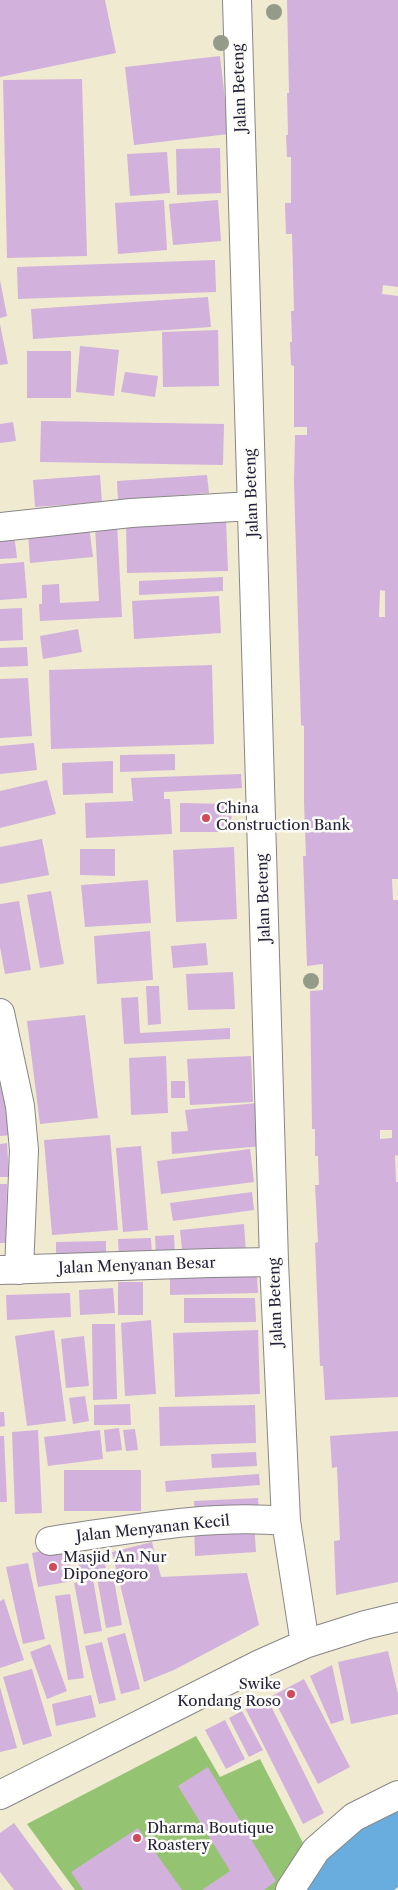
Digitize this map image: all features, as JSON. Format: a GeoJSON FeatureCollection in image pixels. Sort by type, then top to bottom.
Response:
{"type":"FeatureCollection","features":[{"type":"Feature","properties":{"kind":"street","name":"Jalan Beteng"},"geometry":{"type":"LineString","coordinates":[[238,0],[274,1262],[286,1522],[305,1644]]}},
{"type":"Feature","properties":{"kind":"street"},"geometry":{"type":"LineString","coordinates":[[0,527],[131,512],[252,506]]}},
{"type":"Feature","properties":{"kind":"street"},"geometry":{"type":"LineString","coordinates":[[1,1021],[20,1106],[24,1150],[10,1270]]}},
{"type":"Feature","properties":{"kind":"street","name":"Jalan Menyanan Besar"},"geometry":{"type":"LineString","coordinates":[[10,1270],[274,1262]]}},
{"type":"Feature","properties":{"kind":"street","name":"Jalan Menyanan Kecil"},"geometry":{"type":"LineString","coordinates":[[50,1541],[182,1523],[256,1519],[286,1522]]}},
{"type":"Feature","properties":{"kind":"street"},"geometry":{"type":"LineString","coordinates":[[0,1795],[260,1664],[305,1644],[365,1625],[398,1617]]}},
{"type":"Feature","properties":{"kind":"street"},"geometry":{"type":"LineString","coordinates":[[290,1890],[316,1850],[354,1817],[398,1795]]}},
{"type":"Feature","properties":{"kind":"green space"},"geometry":{"type":"Polygon","coordinates":[[[196,1736],[220,1777],[260,1759],[304,1845],[282,1890],[75,1890],[27,1824],[196,1736]]]}},
{"type":"Feature","properties":{"kind":"water"},"geometry":{"type":"Polygon","coordinates":[[[398,1809],[398,1887],[394,1890],[306,1890],[324,1863],[344,1841],[368,1823],[398,1809]]]}},
{"type":"Feature","properties":{"kind":"building"},"geometry":{"type":"Polygon","coordinates":[[[0,0],[105,0],[116,53],[0,77],[0,0]]]}},
{"type":"Feature","properties":{"kind":"building"},"geometry":{"type":"Polygon","coordinates":[[[287,0],[398,0],[398,287],[383,285],[382,294],[398,296],[398,879],[392,879],[393,900],[398,900],[398,1156],[395,1155],[396,1182],[398,1182],[398,1397],[325,1400],[323,1366],[320,1366],[315,1243],[318,1242],[315,1185],[319,1185],[318,1156],[315,1156],[315,1129],[312,1129],[310,991],[323,990],[323,964],[307,966],[303,856],[306,856],[304,726],[301,725],[294,482],[295,435],[307,435],[307,427],[294,427],[294,366],[291,365],[290,342],[292,342],[291,311],[294,311],[292,234],[286,234],[285,203],[291,203],[291,157],[287,157],[286,135],[288,135],[287,93],[289,93],[287,0]],[[380,590],[379,617],[385,617],[385,591],[380,590]],[[380,1130],[380,1139],[392,1138],[392,1130],[380,1130]]]}},
{"type":"Feature","properties":{"kind":"building"},"geometry":{"type":"Polygon","coordinates":[[[220,56],[229,134],[134,145],[125,67],[220,56]]]}},
{"type":"Feature","properties":{"kind":"building"},"geometry":{"type":"Polygon","coordinates":[[[82,79],[87,256],[7,258],[3,80],[82,79]]]}},
{"type":"Feature","properties":{"kind":"building"},"geometry":{"type":"Polygon","coordinates":[[[220,148],[221,193],[177,195],[176,149],[220,148]]]}},
{"type":"Feature","properties":{"kind":"building"},"geometry":{"type":"Polygon","coordinates":[[[167,152],[170,193],[130,196],[127,154],[167,152]]]}},
{"type":"Feature","properties":{"kind":"building"},"geometry":{"type":"Polygon","coordinates":[[[164,200],[167,250],[118,254],[115,203],[164,200]]]}},
{"type":"Feature","properties":{"kind":"building"},"geometry":{"type":"Polygon","coordinates":[[[218,200],[221,241],[173,245],[169,204],[218,200]]]}},
{"type":"Feature","properties":{"kind":"building"},"geometry":{"type":"Polygon","coordinates":[[[215,260],[216,292],[18,299],[17,267],[215,260]]]}},
{"type":"Feature","properties":{"kind":"building"},"geometry":{"type":"Polygon","coordinates":[[[0,280],[7,316],[0,318],[0,280]]]}},
{"type":"Feature","properties":{"kind":"building"},"geometry":{"type":"Polygon","coordinates":[[[208,297],[211,327],[33,339],[31,309],[208,297]]]}},
{"type":"Feature","properties":{"kind":"building"},"geometry":{"type":"Polygon","coordinates":[[[0,324],[8,364],[0,365],[0,324]]]}},
{"type":"Feature","properties":{"kind":"building"},"geometry":{"type":"Polygon","coordinates":[[[218,330],[219,386],[163,387],[162,332],[218,330]]]}},
{"type":"Feature","properties":{"kind":"building"},"geometry":{"type":"Polygon","coordinates":[[[80,346],[119,350],[114,396],[76,392],[80,346]]]}},
{"type":"Feature","properties":{"kind":"building"},"geometry":{"type":"Polygon","coordinates":[[[27,351],[71,351],[71,398],[27,398],[27,351]]]}},
{"type":"Feature","properties":{"kind":"building"},"geometry":{"type":"Polygon","coordinates":[[[125,372],[158,376],[155,397],[121,392],[125,372]]]}},
{"type":"Feature","properties":{"kind":"building"},"geometry":{"type":"Polygon","coordinates":[[[41,421],[224,424],[223,465],[40,462],[41,421]]]}},
{"type":"Feature","properties":{"kind":"building"},"geometry":{"type":"Polygon","coordinates":[[[13,422],[16,441],[0,443],[0,424],[13,422]]]}},
{"type":"Feature","properties":{"kind":"building"},"geometry":{"type":"Polygon","coordinates":[[[100,475],[102,502],[35,507],[33,480],[100,475]]]}},
{"type":"Feature","properties":{"kind":"building"},"geometry":{"type":"Polygon","coordinates":[[[207,475],[209,493],[118,500],[117,481],[207,475]]]}},
{"type":"Feature","properties":{"kind":"building"},"geometry":{"type":"Polygon","coordinates":[[[226,520],[228,571],[127,573],[126,523],[226,520]]]}},
{"type":"Feature","properties":{"kind":"building"},"geometry":{"type":"Polygon","coordinates":[[[117,524],[122,617],[40,621],[39,604],[42,604],[42,585],[59,584],[60,603],[99,601],[95,525],[117,524]]]}},
{"type":"Feature","properties":{"kind":"building"},"geometry":{"type":"Polygon","coordinates":[[[89,526],[93,557],[30,563],[28,532],[89,526]]]}},
{"type":"Feature","properties":{"kind":"building"},"geometry":{"type":"Polygon","coordinates":[[[14,533],[17,558],[0,559],[0,534],[14,533]]]}},
{"type":"Feature","properties":{"kind":"building"},"geometry":{"type":"Polygon","coordinates":[[[24,562],[27,598],[0,600],[0,564],[24,562]]]}},
{"type":"Feature","properties":{"kind":"building"},"geometry":{"type":"Polygon","coordinates":[[[223,577],[223,591],[139,595],[139,581],[223,577]]]}},
{"type":"Feature","properties":{"kind":"building"},"geometry":{"type":"Polygon","coordinates":[[[219,596],[221,633],[134,639],[132,601],[219,596]]]}},
{"type":"Feature","properties":{"kind":"building"},"geometry":{"type":"Polygon","coordinates":[[[22,608],[23,640],[0,641],[0,609],[22,608]]]}},
{"type":"Feature","properties":{"kind":"building"},"geometry":{"type":"Polygon","coordinates":[[[78,629],[82,652],[43,659],[40,636],[78,629]]]}},
{"type":"Feature","properties":{"kind":"building"},"geometry":{"type":"Polygon","coordinates":[[[27,647],[28,666],[0,667],[0,648],[27,647]]]}},
{"type":"Feature","properties":{"kind":"building"},"geometry":{"type":"Polygon","coordinates":[[[212,665],[214,744],[51,749],[49,670],[212,665]]]}},
{"type":"Feature","properties":{"kind":"building"},"geometry":{"type":"Polygon","coordinates":[[[28,678],[32,736],[0,738],[0,679],[28,678]]]}},
{"type":"Feature","properties":{"kind":"building"},"geometry":{"type":"Polygon","coordinates":[[[34,743],[37,770],[0,774],[0,746],[34,743]]]}},
{"type":"Feature","properties":{"kind":"building"},"geometry":{"type":"Polygon","coordinates":[[[175,754],[175,770],[120,772],[120,755],[175,754]]]}},
{"type":"Feature","properties":{"kind":"building"},"geometry":{"type":"Polygon","coordinates":[[[113,761],[113,793],[63,795],[62,763],[113,761]]]}},
{"type":"Feature","properties":{"kind":"building"},"geometry":{"type":"Polygon","coordinates":[[[241,774],[242,788],[164,792],[164,799],[170,799],[172,834],[86,838],[85,803],[133,801],[131,778],[241,774]]]}},
{"type":"Feature","properties":{"kind":"building"},"geometry":{"type":"Polygon","coordinates":[[[47,780],[56,814],[0,828],[0,791],[47,780]]]}},
{"type":"Feature","properties":{"kind":"building","name":"China Construction Bank"},"geometry":{"type":"Polygon","coordinates":[[[180,803],[231,804],[232,832],[180,832],[180,803]]]}},
{"type":"Feature","properties":{"kind":"building"},"geometry":{"type":"Polygon","coordinates":[[[42,839],[49,875],[0,884],[0,847],[42,839]]]}},
{"type":"Feature","properties":{"kind":"building"},"geometry":{"type":"Polygon","coordinates":[[[234,847],[237,919],[176,922],[173,850],[234,847]]]}},
{"type":"Feature","properties":{"kind":"building"},"geometry":{"type":"Polygon","coordinates":[[[80,849],[115,849],[115,876],[80,875],[80,849]]]}},
{"type":"Feature","properties":{"kind":"building"},"geometry":{"type":"Polygon","coordinates":[[[148,880],[151,923],[85,927],[81,885],[148,880]]]}},
{"type":"Feature","properties":{"kind":"building"},"geometry":{"type":"Polygon","coordinates":[[[51,891],[64,964],[40,968],[27,895],[51,891]]]}},
{"type":"Feature","properties":{"kind":"building"},"geometry":{"type":"Polygon","coordinates":[[[19,901],[31,970],[5,974],[0,947],[0,904],[19,901]]]}},
{"type":"Feature","properties":{"kind":"building"},"geometry":{"type":"Polygon","coordinates":[[[150,931],[153,980],[97,984],[94,936],[150,931]]]}},
{"type":"Feature","properties":{"kind":"building"},"geometry":{"type":"Polygon","coordinates":[[[206,943],[208,965],[173,968],[171,946],[206,943]]]}},
{"type":"Feature","properties":{"kind":"building"},"geometry":{"type":"Polygon","coordinates":[[[233,972],[235,1009],[188,1010],[186,974],[233,972]]]}},
{"type":"Feature","properties":{"kind":"building"},"geometry":{"type":"Polygon","coordinates":[[[146,986],[159,986],[161,1024],[148,1025],[146,986]]]}},
{"type":"Feature","properties":{"kind":"building"},"geometry":{"type":"Polygon","coordinates":[[[138,997],[140,1033],[230,1028],[230,1039],[124,1044],[121,998],[138,997]]]}},
{"type":"Feature","properties":{"kind":"building"},"geometry":{"type":"Polygon","coordinates":[[[85,1015],[98,1118],[40,1124],[27,1021],[85,1015]]]}},
{"type":"Feature","properties":{"kind":"building"},"geometry":{"type":"Polygon","coordinates":[[[0,1040],[13,1135],[0,1136],[0,1040]]]}},
{"type":"Feature","properties":{"kind":"building"},"geometry":{"type":"Polygon","coordinates":[[[166,1056],[168,1113],[131,1115],[129,1058],[166,1056]]]}},
{"type":"Feature","properties":{"kind":"building"},"geometry":{"type":"Polygon","coordinates":[[[251,1056],[253,1102],[190,1105],[187,1059],[251,1056]]]}},
{"type":"Feature","properties":{"kind":"building"},"geometry":{"type":"Polygon","coordinates":[[[171,1081],[185,1081],[185,1098],[171,1098],[171,1081]]]}},
{"type":"Feature","properties":{"kind":"building"},"geometry":{"type":"Polygon","coordinates":[[[257,1103],[262,1146],[172,1154],[171,1132],[188,1131],[185,1110],[257,1103]]]}},
{"type":"Feature","properties":{"kind":"building"},"geometry":{"type":"Polygon","coordinates":[[[110,1135],[118,1230],[52,1235],[44,1140],[110,1135]]]}},
{"type":"Feature","properties":{"kind":"building"},"geometry":{"type":"Polygon","coordinates":[[[7,1143],[9,1177],[0,1177],[0,1144],[7,1143]]]}},
{"type":"Feature","properties":{"kind":"building"},"geometry":{"type":"Polygon","coordinates":[[[141,1146],[148,1230],[123,1232],[116,1148],[141,1146]]]}},
{"type":"Feature","properties":{"kind":"building"},"geometry":{"type":"Polygon","coordinates":[[[250,1149],[254,1182],[161,1194],[157,1161],[250,1149]]]}},
{"type":"Feature","properties":{"kind":"building"},"geometry":{"type":"Polygon","coordinates":[[[0,1184],[7,1184],[6,1243],[0,1243],[0,1184]]]}},
{"type":"Feature","properties":{"kind":"building"},"geometry":{"type":"Polygon","coordinates":[[[252,1192],[254,1210],[173,1221],[170,1203],[252,1192]]]}},
{"type":"Feature","properties":{"kind":"building"},"geometry":{"type":"Polygon","coordinates":[[[244,1224],[246,1253],[183,1259],[180,1230],[244,1224]]]}},
{"type":"Feature","properties":{"kind":"building"},"geometry":{"type":"Polygon","coordinates":[[[174,1235],[175,1256],[156,1257],[155,1236],[174,1235]]]}},
{"type":"Feature","properties":{"kind":"building"},"geometry":{"type":"Polygon","coordinates":[[[151,1238],[152,1258],[119,1260],[118,1239],[151,1238]]]}},
{"type":"Feature","properties":{"kind":"building"},"geometry":{"type":"Polygon","coordinates":[[[106,1241],[106,1260],[56,1261],[56,1242],[106,1241]]]}},
{"type":"Feature","properties":{"kind":"building"},"geometry":{"type":"Polygon","coordinates":[[[257,1275],[258,1293],[170,1295],[170,1277],[257,1275]]]}},
{"type":"Feature","properties":{"kind":"building"},"geometry":{"type":"Polygon","coordinates":[[[118,1282],[143,1282],[143,1315],[118,1315],[118,1282]]]}},
{"type":"Feature","properties":{"kind":"building"},"geometry":{"type":"Polygon","coordinates":[[[113,1288],[115,1313],[80,1315],[79,1290],[113,1288]]]}},
{"type":"Feature","properties":{"kind":"building"},"geometry":{"type":"Polygon","coordinates":[[[70,1293],[71,1317],[7,1320],[6,1295],[70,1293]]]}},
{"type":"Feature","properties":{"kind":"building"},"geometry":{"type":"Polygon","coordinates":[[[184,1298],[255,1298],[256,1322],[184,1323],[184,1298]]]}},
{"type":"Feature","properties":{"kind":"building"},"geometry":{"type":"Polygon","coordinates":[[[151,1320],[156,1394],[125,1396],[121,1323],[151,1320]]]}},
{"type":"Feature","properties":{"kind":"building"},"geometry":{"type":"Polygon","coordinates":[[[92,1324],[115,1324],[117,1399],[93,1400],[92,1324]]]}},
{"type":"Feature","properties":{"kind":"building"},"geometry":{"type":"Polygon","coordinates":[[[54,1330],[66,1421],[27,1426],[15,1336],[54,1330]]]}},
{"type":"Feature","properties":{"kind":"building"},"geometry":{"type":"Polygon","coordinates":[[[258,1330],[260,1394],[175,1397],[173,1333],[258,1330]]]}},
{"type":"Feature","properties":{"kind":"building"},"geometry":{"type":"Polygon","coordinates":[[[84,1336],[89,1386],[66,1388],[61,1339],[84,1336]]]}},
{"type":"Feature","properties":{"kind":"building"},"geometry":{"type":"Polygon","coordinates":[[[85,1396],[89,1421],[73,1424],[69,1398],[85,1396]]]}},
{"type":"Feature","properties":{"kind":"building"},"geometry":{"type":"Polygon","coordinates":[[[130,1404],[131,1425],[94,1425],[94,1405],[130,1404]]]}},
{"type":"Feature","properties":{"kind":"building"},"geometry":{"type":"Polygon","coordinates":[[[255,1405],[256,1443],[160,1446],[159,1407],[255,1405]]]}},
{"type":"Feature","properties":{"kind":"building"},"geometry":{"type":"Polygon","coordinates":[[[0,1412],[4,1412],[5,1426],[0,1427],[0,1412]]]}},
{"type":"Feature","properties":{"kind":"building"},"geometry":{"type":"Polygon","coordinates":[[[119,1428],[122,1450],[106,1452],[104,1430],[119,1428]]]}},
{"type":"Feature","properties":{"kind":"building"},"geometry":{"type":"Polygon","coordinates":[[[135,1429],[138,1450],[126,1451],[123,1430],[135,1429]]]}},
{"type":"Feature","properties":{"kind":"building"},"geometry":{"type":"Polygon","coordinates":[[[38,1430],[42,1513],[15,1514],[12,1432],[38,1430]]]}},
{"type":"Feature","properties":{"kind":"building"},"geometry":{"type":"Polygon","coordinates":[[[100,1430],[103,1459],[48,1466],[44,1437],[100,1430]]]}},
{"type":"Feature","properties":{"kind":"building"},"geometry":{"type":"Polygon","coordinates":[[[398,1431],[398,1582],[336,1595],[334,1541],[340,1540],[337,1467],[332,1468],[330,1436],[398,1431]]]}},
{"type":"Feature","properties":{"kind":"building"},"geometry":{"type":"Polygon","coordinates":[[[0,1436],[4,1436],[7,1502],[0,1502],[0,1436]]]}},
{"type":"Feature","properties":{"kind":"building"},"geometry":{"type":"Polygon","coordinates":[[[256,1452],[257,1466],[212,1468],[211,1454],[256,1452]]]}},
{"type":"Feature","properties":{"kind":"building"},"geometry":{"type":"Polygon","coordinates":[[[64,1470],[141,1470],[141,1511],[64,1511],[64,1470]]]}},
{"type":"Feature","properties":{"kind":"building"},"geometry":{"type":"Polygon","coordinates":[[[259,1474],[260,1485],[166,1492],[165,1481],[259,1474]]]}},
{"type":"Feature","properties":{"kind":"building"},"geometry":{"type":"Polygon","coordinates":[[[258,1498],[259,1515],[195,1518],[194,1501],[258,1498]]]}},
{"type":"Feature","properties":{"kind":"building"},"geometry":{"type":"Polygon","coordinates":[[[254,1522],[256,1552],[195,1556],[194,1526],[254,1522]]]}},
{"type":"Feature","properties":{"kind":"building"},"geometry":{"type":"Polygon","coordinates":[[[152,1542],[161,1577],[247,1573],[259,1625],[174,1670],[144,1682],[112,1552],[152,1542]]]}},
{"type":"Feature","properties":{"kind":"building","name":"Masjid An Nur Diponegoro"},"geometry":{"type":"Polygon","coordinates":[[[67,1546],[73,1581],[38,1587],[32,1553],[67,1546]]]}},
{"type":"Feature","properties":{"kind":"building"},"geometry":{"type":"Polygon","coordinates":[[[102,1553],[106,1568],[80,1575],[77,1559],[102,1553]]]}},
{"type":"Feature","properties":{"kind":"building"},"geometry":{"type":"Polygon","coordinates":[[[28,1563],[45,1639],[23,1644],[6,1567],[28,1563]]]}},
{"type":"Feature","properties":{"kind":"building"},"geometry":{"type":"Polygon","coordinates":[[[112,1569],[122,1625],[106,1628],[96,1572],[112,1569]]]}},
{"type":"Feature","properties":{"kind":"building"},"geometry":{"type":"Polygon","coordinates":[[[93,1579],[102,1631],[84,1634],[74,1583],[93,1579]]]}},
{"type":"Feature","properties":{"kind":"building"},"geometry":{"type":"Polygon","coordinates":[[[70,1594],[84,1678],[68,1680],[55,1596],[70,1594]]]}},
{"type":"Feature","properties":{"kind":"building"},"geometry":{"type":"Polygon","coordinates":[[[4,1599],[24,1660],[0,1668],[0,1601],[4,1599]]]}},
{"type":"Feature","properties":{"kind":"building"},"geometry":{"type":"Polygon","coordinates":[[[125,1633],[140,1689],[121,1694],[107,1638],[125,1633]]]}},
{"type":"Feature","properties":{"kind":"building"},"geometry":{"type":"Polygon","coordinates":[[[102,1642],[116,1700],[99,1704],[85,1646],[102,1642]]]}},
{"type":"Feature","properties":{"kind":"building"},"geometry":{"type":"Polygon","coordinates":[[[50,1644],[67,1691],[47,1699],[30,1652],[50,1644]]]}},
{"type":"Feature","properties":{"kind":"building"},"geometry":{"type":"Polygon","coordinates":[[[388,1651],[398,1694],[398,1714],[351,1724],[338,1662],[388,1651]]]}},
{"type":"Feature","properties":{"kind":"building"},"geometry":{"type":"Polygon","coordinates":[[[332,1665],[344,1720],[331,1724],[310,1676],[332,1665]]]}},
{"type":"Feature","properties":{"kind":"building"},"geometry":{"type":"Polygon","coordinates":[[[32,1669],[52,1736],[23,1745],[3,1677],[32,1669]]]}},
{"type":"Feature","properties":{"kind":"building"},"geometry":{"type":"Polygon","coordinates":[[[304,1679],[350,1767],[318,1784],[272,1696],[304,1679]]]}},
{"type":"Feature","properties":{"kind":"building"},"geometry":{"type":"Polygon","coordinates":[[[0,1687],[17,1748],[0,1752],[0,1687]]]}},
{"type":"Feature","properties":{"kind":"building"},"geometry":{"type":"Polygon","coordinates":[[[91,1695],[96,1717],[56,1726],[52,1704],[91,1695]]]}},
{"type":"Feature","properties":{"kind":"building"},"geometry":{"type":"Polygon","coordinates":[[[267,1698],[324,1813],[303,1824],[245,1708],[267,1698]]]}},
{"type":"Feature","properties":{"kind":"building"},"geometry":{"type":"Polygon","coordinates":[[[242,1711],[263,1750],[249,1757],[229,1718],[242,1711]]]}},
{"type":"Feature","properties":{"kind":"building"},"geometry":{"type":"Polygon","coordinates":[[[225,1720],[245,1759],[226,1769],[205,1730],[225,1720]]]}},
{"type":"Feature","properties":{"kind":"building"},"geometry":{"type":"Polygon","coordinates":[[[208,1767],[276,1881],[264,1890],[202,1890],[230,1871],[178,1786],[208,1767]]]}},
{"type":"Feature","properties":{"kind":"building"},"geometry":{"type":"Polygon","coordinates":[[[14,1823],[63,1890],[14,1890],[0,1872],[0,1833],[14,1823]]]}},
{"type":"Feature","properties":{"kind":"building"},"geometry":{"type":"Polygon","coordinates":[[[138,1828],[182,1890],[83,1890],[71,1872],[138,1828]]]}},
{"type":"Feature","properties":{"kind":"place","name":"China Construction Bank"},"geometry":{"type":"Point","coordinates":[206,818]}},
{"type":"Feature","properties":{"kind":"place","name":"Masjid An Nur Diponegoro"},"geometry":{"type":"Point","coordinates":[53,1567]}},
{"type":"Feature","properties":{"kind":"place","name":"Swike Kondang Roso"},"geometry":{"type":"Point","coordinates":[291,1694]}},
{"type":"Feature","properties":{"kind":"place","name":"Dharma Boutique Roastery"},"geometry":{"type":"Point","coordinates":[137,1838]}}]}
